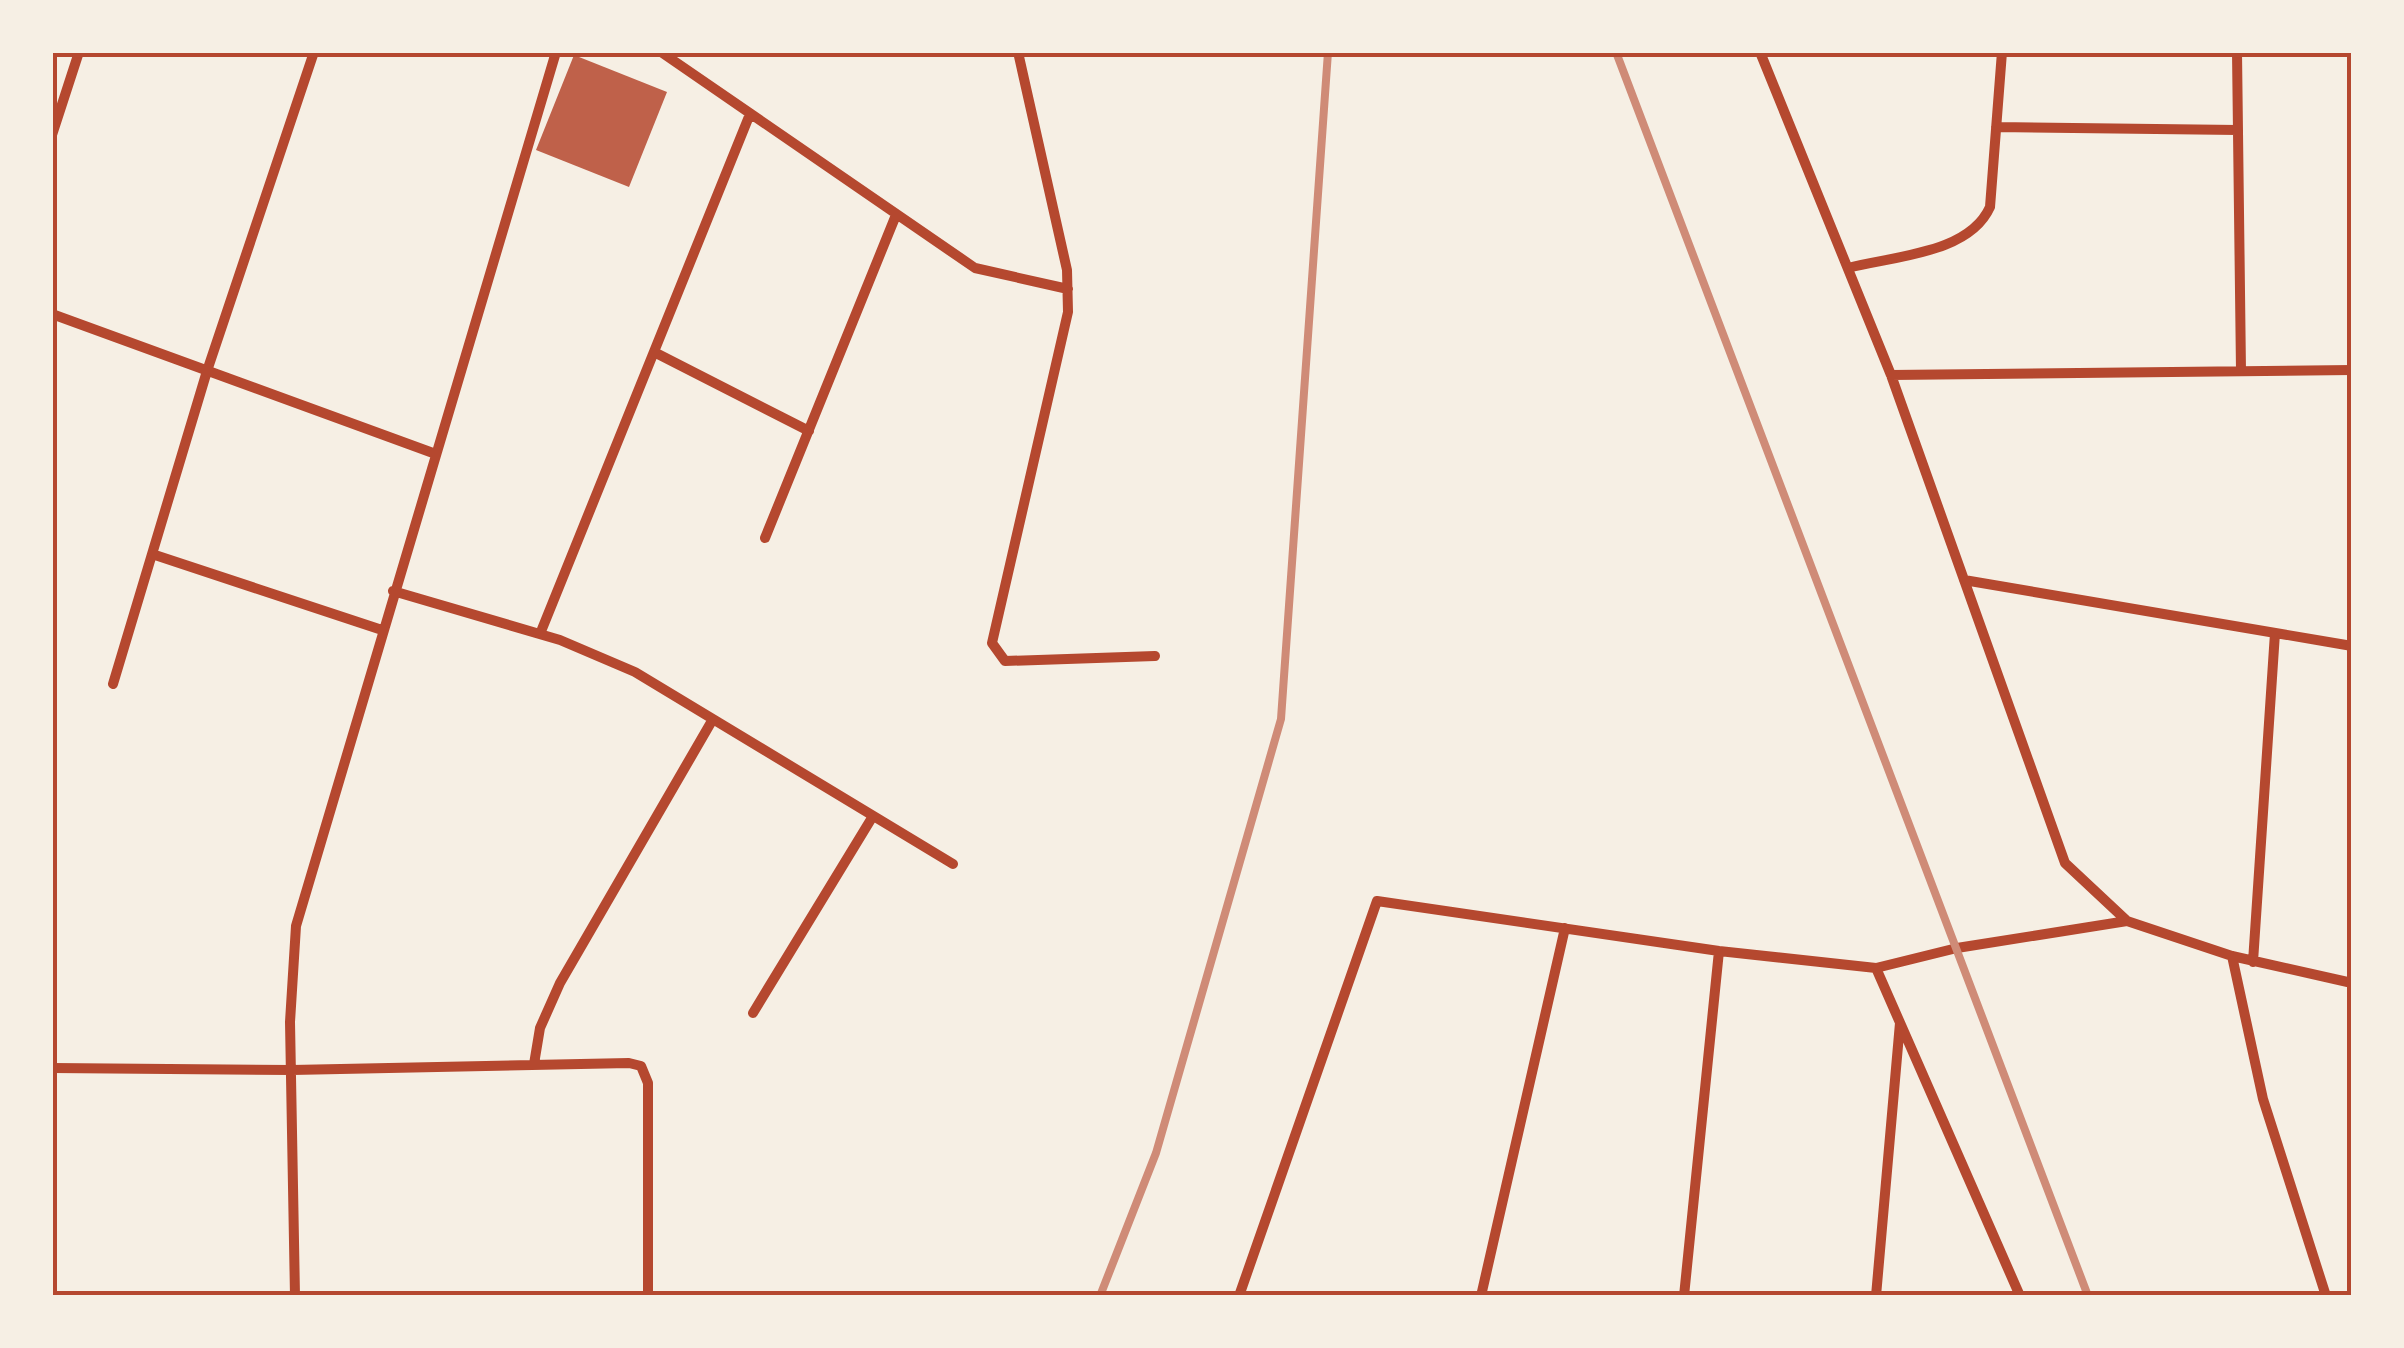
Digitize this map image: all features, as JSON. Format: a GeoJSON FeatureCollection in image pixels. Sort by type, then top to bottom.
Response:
{"type":"FeatureCollection","features":[{"type":"Feature","properties":{"kind":"street"},"geometry":{"type":"LineString","coordinates":[[52,135],[79,52]]}},
{"type":"Feature","properties":{"kind":"street"},"geometry":{"type":"LineString","coordinates":[[113,684],[207,370],[314,52]]}},
{"type":"Feature","properties":{"kind":"street"},"geometry":{"type":"LineString","coordinates":[[296,1296],[291,972],[296,926],[556,52]]}},
{"type":"Feature","properties":{"kind":"street"},"geometry":{"type":"LineString","coordinates":[[662,52],[975,268],[1068,290]]}},
{"type":"Feature","properties":{"kind":"street"},"geometry":{"type":"LineString","coordinates":[[1018,52],[1068,290],[1064,339],[992,643],[1005,660],[1155,656]]}},
{"type":"Feature","properties":{"kind":"street"},"geometry":{"type":"LineString","coordinates":[[1760,52],[1891,375],[2064,863],[2127,921],[2253,962],[2352,984]]}},
{"type":"Feature","properties":{"kind":"street"},"geometry":{"type":"LineString","coordinates":[[1848,268],[1964,238],[1976,230],[1990,206],[2002,52]]}},
{"type":"Feature","properties":{"kind":"street"},"geometry":{"type":"LineString","coordinates":[[2237,52],[2242,371]]}},
{"type":"Feature","properties":{"kind":"street"},"geometry":{"type":"LineString","coordinates":[[540,634],[750,114]]}},
{"type":"Feature","properties":{"kind":"street"},"geometry":{"type":"LineString","coordinates":[[1996,127],[2238,130]]}},
{"type":"Feature","properties":{"kind":"street"},"geometry":{"type":"LineString","coordinates":[[765,538],[896,216]]}},
{"type":"Feature","properties":{"kind":"street"},"geometry":{"type":"LineString","coordinates":[[52,314],[434,453]]}},
{"type":"Feature","properties":{"kind":"street"},"geometry":{"type":"LineString","coordinates":[[654,352],[809,431]]}},
{"type":"Feature","properties":{"kind":"street"},"geometry":{"type":"LineString","coordinates":[[1891,375],[2352,370]]}},
{"type":"Feature","properties":{"kind":"street"},"geometry":{"type":"LineString","coordinates":[[152,554],[382,630]]}},
{"type":"Feature","properties":{"kind":"street"},"geometry":{"type":"LineString","coordinates":[[1964,580],[2352,646]]}},
{"type":"Feature","properties":{"kind":"street"},"geometry":{"type":"LineString","coordinates":[[393,591],[540,634],[634,672],[953,864]]}},
{"type":"Feature","properties":{"kind":"street"},"geometry":{"type":"LineString","coordinates":[[2253,962],[2275,633]]}},
{"type":"Feature","properties":{"kind":"street"},"geometry":{"type":"LineString","coordinates":[[534,1064],[540,1028],[560,982],[713,719]]}},
{"type":"Feature","properties":{"kind":"street"},"geometry":{"type":"LineString","coordinates":[[753,1013],[873,816]]}},
{"type":"Feature","properties":{"kind":"street"},"geometry":{"type":"LineString","coordinates":[[1238,1296],[1377,901],[1719,951],[1876,968],[1957,948],[2127,921]]}},
{"type":"Feature","properties":{"kind":"street"},"geometry":{"type":"LineString","coordinates":[[1481,1296],[1565,928]]}},
{"type":"Feature","properties":{"kind":"street"},"geometry":{"type":"LineString","coordinates":[[1684,1296],[1719,951]]}},
{"type":"Feature","properties":{"kind":"street"},"geometry":{"type":"LineString","coordinates":[[2232,956],[2263,1098],[2326,1296]]}},
{"type":"Feature","properties":{"kind":"street"},"geometry":{"type":"LineString","coordinates":[[1876,968],[2020,1296]]}},
{"type":"Feature","properties":{"kind":"street"},"geometry":{"type":"LineString","coordinates":[[1876,1296],[1900,1021]]}},
{"type":"Feature","properties":{"kind":"street"},"geometry":{"type":"LineString","coordinates":[[52,1068],[292,1070],[629,1062],[646,1072],[648,1296]]}},
{"type":"Feature","properties":{"kind":"building"},"geometry":{"type":"Polygon","coordinates":[[[574,55],[667,92],[629,187],[536,150],[574,55]]]}},
{"type":"Feature","properties":{"kind":"railway"},"geometry":{"type":"LineString","coordinates":[[1100,1296],[1156,1153],[1281,719],[1328,52]]}},
{"type":"Feature","properties":{"kind":"railway"},"geometry":{"type":"LineString","coordinates":[[1616,52],[2088,1296]]}}]}
